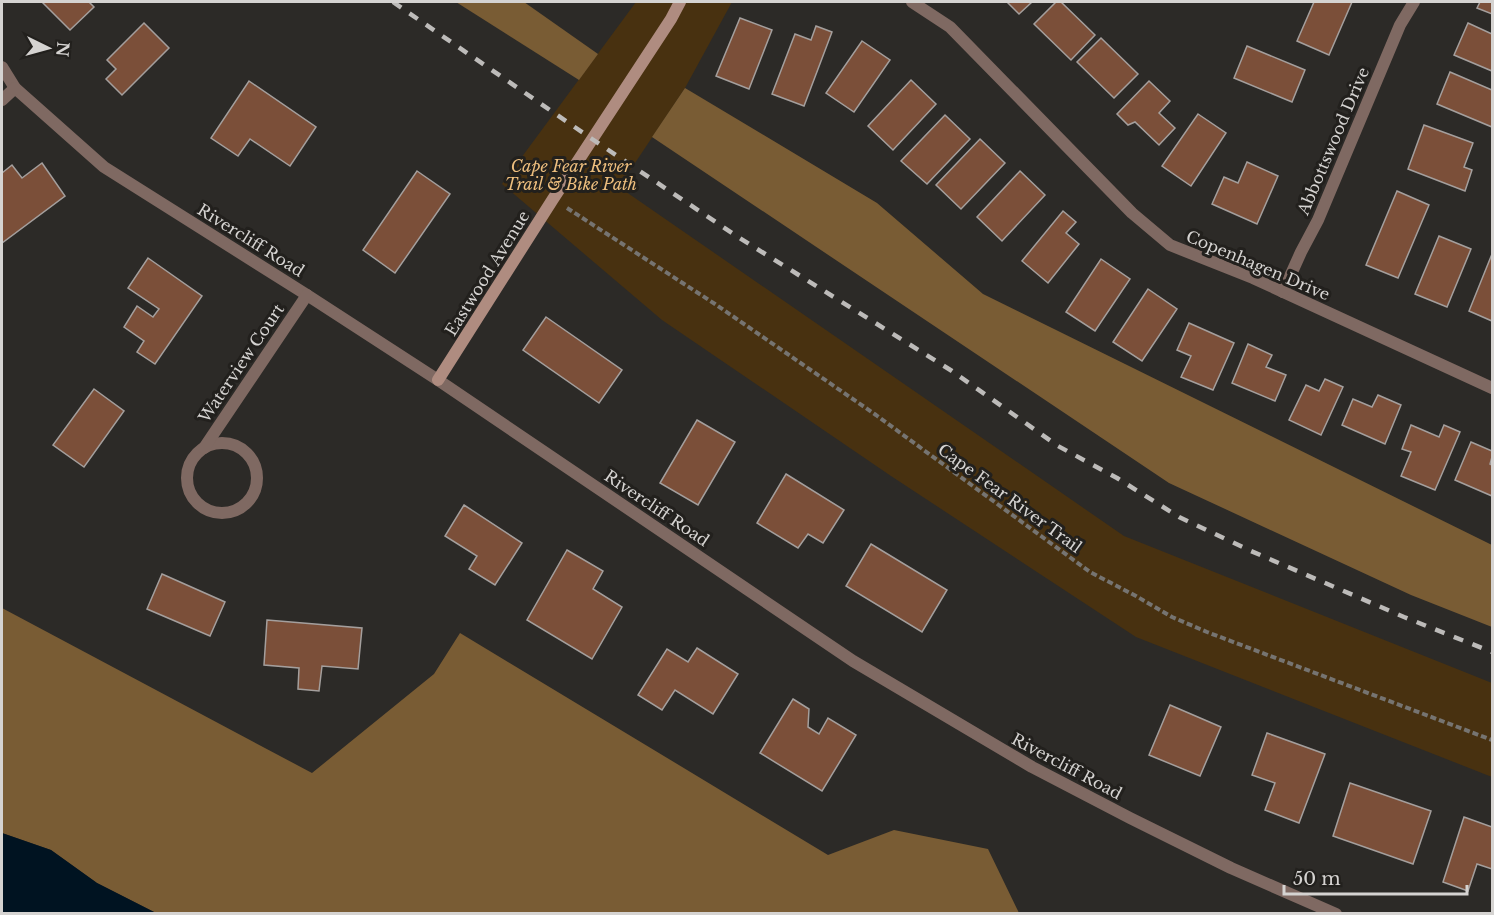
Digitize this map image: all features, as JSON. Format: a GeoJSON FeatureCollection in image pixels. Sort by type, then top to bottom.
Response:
{"type":"FeatureCollection","features":[{"type":"Feature","properties":{"kind":"street","name":"Eastwood Avenue"},"geometry":{"type":"LineString","coordinates":[[438,380],[680,2]]}},
{"type":"Feature","properties":{"kind":"street","name":"Copenhagen Drive"},"geometry":{"type":"LineString","coordinates":[[912,2],[950,27],[1132,213],[1170,245],[1253,278],[1492,388]]}},
{"type":"Feature","properties":{"kind":"street","name":"Abbottswood Drive"},"geometry":{"type":"LineString","coordinates":[[1283,292],[1318,220],[1400,25],[1414,2]]}},
{"type":"Feature","properties":{"kind":"street","name":"Rivercliff Road"},"geometry":{"type":"LineString","coordinates":[[2,67],[15,88],[104,166],[438,380],[853,661],[1032,767],[1231,868],[1336,914]]}},
{"type":"Feature","properties":{"kind":"street"},"geometry":{"type":"LineString","coordinates":[[2,100],[15,88]]}},
{"type":"Feature","properties":{"kind":"street","name":"Waterview Court"},"geometry":{"type":"LineString","coordinates":[[203,449],[213,444],[225,443],[237,446],[254,462],[257,486],[252,497],[244,506],[233,512],[221,513],[201,506],[193,498],[189,488],[187,477],[189,466],[203,449],[307,295]]}},
{"type":"Feature","properties":{"kind":"path","name":"Cape Fear River Trail"},"geometry":{"type":"LineString","coordinates":[[553,199],[715,304],[876,415],[1090,572],[1172,617],[1207,632],[1492,740]]}},
{"type":"Feature","properties":{"kind":"green space","name":"Cape Fear River Trail & Bike Path"},"geometry":{"type":"Polygon","coordinates":[[[636,2],[732,2],[685,88],[619,187],[1124,536],[1492,683],[1492,777],[1136,637],[891,476],[662,320],[502,184],[636,2]]]}},
{"type":"Feature","properties":{"kind":"shaded area"},"geometry":{"type":"Polygon","coordinates":[[[456,2],[524,2],[598,54],[579,80],[456,2]]]}},
{"type":"Feature","properties":{"kind":"shaded area"},"geometry":{"type":"Polygon","coordinates":[[[685,88],[877,203],[983,294],[1492,545],[1492,627],[1411,595],[1169,483],[652,137],[685,88]]]}},
{"type":"Feature","properties":{"kind":"shaded area"},"geometry":{"type":"Polygon","coordinates":[[[2,608],[312,773],[434,674],[460,633],[828,855],[894,830],[988,849],[1019,913],[156,913],[97,883],[51,850],[2,833],[2,608]]]}},
{"type":"Feature","properties":{"kind":"water"},"geometry":{"type":"Polygon","coordinates":[[[2,833],[51,850],[97,883],[156,913],[2,913],[2,833]]]}},
{"type":"Feature","properties":{"kind":"building"},"geometry":{"type":"Polygon","coordinates":[[[42,2],[89,2],[94,7],[70,30],[42,2]]]}},
{"type":"Feature","properties":{"kind":"building"},"geometry":{"type":"Polygon","coordinates":[[[1007,2],[1032,2],[1019,14],[1007,2]]]}},
{"type":"Feature","properties":{"kind":"building"},"geometry":{"type":"Polygon","coordinates":[[[1056,2],[1061,2],[1095,35],[1071,60],[1034,24],[1056,2]]]}},
{"type":"Feature","properties":{"kind":"building"},"geometry":{"type":"Polygon","coordinates":[[[1314,2],[1352,2],[1329,55],[1297,41],[1314,2]]]}},
{"type":"Feature","properties":{"kind":"building"},"geometry":{"type":"Polygon","coordinates":[[[1480,2],[1492,2],[1492,14],[1477,8],[1480,2]]]}},
{"type":"Feature","properties":{"kind":"building"},"geometry":{"type":"Polygon","coordinates":[[[740,18],[772,30],[749,89],[716,76],[740,18]]]}},
{"type":"Feature","properties":{"kind":"building"},"geometry":{"type":"Polygon","coordinates":[[[144,23],[169,48],[122,95],[106,79],[116,69],[107,60],[144,23]]]}},
{"type":"Feature","properties":{"kind":"building"},"geometry":{"type":"Polygon","coordinates":[[[1468,23],[1492,34],[1492,71],[1454,55],[1468,23]]]}},
{"type":"Feature","properties":{"kind":"building"},"geometry":{"type":"Polygon","coordinates":[[[816,26],[832,32],[804,106],[772,94],[795,34],[811,40],[816,26]]]}},
{"type":"Feature","properties":{"kind":"building"},"geometry":{"type":"Polygon","coordinates":[[[1101,38],[1138,74],[1114,98],[1077,62],[1101,38]]]}},
{"type":"Feature","properties":{"kind":"building"},"geometry":{"type":"Polygon","coordinates":[[[862,41],[890,60],[854,112],[826,93],[862,41]]]}},
{"type":"Feature","properties":{"kind":"building"},"geometry":{"type":"Polygon","coordinates":[[[1247,46],[1305,70],[1292,102],[1234,78],[1247,46]]]}},
{"type":"Feature","properties":{"kind":"building"},"geometry":{"type":"Polygon","coordinates":[[[1450,72],[1492,90],[1492,127],[1437,104],[1450,72]]]}},
{"type":"Feature","properties":{"kind":"building"},"geometry":{"type":"Polygon","coordinates":[[[911,80],[936,104],[893,150],[868,126],[911,80]]]}},
{"type":"Feature","properties":{"kind":"building"},"geometry":{"type":"Polygon","coordinates":[[[249,81],[316,127],[290,166],[250,139],[238,156],[211,138],[249,81]]]}},
{"type":"Feature","properties":{"kind":"building"},"geometry":{"type":"Polygon","coordinates":[[[1149,81],[1170,101],[1159,113],[1175,128],[1159,145],[1135,122],[1128,125],[1117,114],[1149,81]]]}},
{"type":"Feature","properties":{"kind":"building"},"geometry":{"type":"Polygon","coordinates":[[[1198,114],[1226,133],[1191,186],[1162,166],[1198,114]]]}},
{"type":"Feature","properties":{"kind":"building"},"geometry":{"type":"Polygon","coordinates":[[[945,115],[970,139],[927,184],[901,161],[945,115]]]}},
{"type":"Feature","properties":{"kind":"building"},"geometry":{"type":"Polygon","coordinates":[[[1424,125],[1473,143],[1464,167],[1472,170],[1465,191],[1408,169],[1424,125]]]}},
{"type":"Feature","properties":{"kind":"building"},"geometry":{"type":"Polygon","coordinates":[[[980,139],[1005,163],[961,209],[936,185],[980,139]]]}},
{"type":"Feature","properties":{"kind":"building"},"geometry":{"type":"Polygon","coordinates":[[[1247,162],[1278,176],[1257,224],[1212,204],[1224,177],[1238,183],[1247,162]]]}},
{"type":"Feature","properties":{"kind":"building"},"geometry":{"type":"Polygon","coordinates":[[[42,163],[65,196],[2,243],[2,173],[12,165],[22,178],[42,163]]]}},
{"type":"Feature","properties":{"kind":"building"},"geometry":{"type":"Polygon","coordinates":[[[417,171],[450,194],[395,273],[363,250],[417,171]]]}},
{"type":"Feature","properties":{"kind":"building"},"geometry":{"type":"Polygon","coordinates":[[[1020,171],[1045,195],[1002,241],[977,217],[1020,171]]]}},
{"type":"Feature","properties":{"kind":"building"},"geometry":{"type":"Polygon","coordinates":[[[1397,191],[1429,205],[1398,278],[1366,265],[1397,191]]]}},
{"type":"Feature","properties":{"kind":"building"},"geometry":{"type":"Polygon","coordinates":[[[1063,211],[1076,222],[1066,233],[1079,244],[1048,283],[1022,261],[1063,211]]]}},
{"type":"Feature","properties":{"kind":"building"},"geometry":{"type":"Polygon","coordinates":[[[1439,236],[1471,249],[1447,307],[1415,294],[1439,236]]]}},
{"type":"Feature","properties":{"kind":"building"},"geometry":{"type":"Polygon","coordinates":[[[1492,254],[1492,321],[1469,311],[1492,254]]]}},
{"type":"Feature","properties":{"kind":"building"},"geometry":{"type":"Polygon","coordinates":[[[148,258],[202,296],[155,364],[137,352],[144,341],[124,327],[137,306],[153,317],[159,309],[128,288],[148,258]]]}},
{"type":"Feature","properties":{"kind":"building"},"geometry":{"type":"Polygon","coordinates":[[[1101,259],[1130,279],[1095,331],[1066,312],[1101,259]]]}},
{"type":"Feature","properties":{"kind":"building"},"geometry":{"type":"Polygon","coordinates":[[[1148,289],[1177,309],[1142,361],[1113,342],[1148,289]]]}},
{"type":"Feature","properties":{"kind":"building"},"geometry":{"type":"Polygon","coordinates":[[[546,317],[622,370],[599,403],[523,350],[546,317]]]}},
{"type":"Feature","properties":{"kind":"building"},"geometry":{"type":"Polygon","coordinates":[[[1189,323],[1234,343],[1213,390],[1181,377],[1191,356],[1177,350],[1189,323]]]}},
{"type":"Feature","properties":{"kind":"building"},"geometry":{"type":"Polygon","coordinates":[[[1248,344],[1272,355],[1266,367],[1286,375],[1275,401],[1232,383],[1248,344]]]}},
{"type":"Feature","properties":{"kind":"building"},"geometry":{"type":"Polygon","coordinates":[[[1325,379],[1343,387],[1321,435],[1289,420],[1306,385],[1319,391],[1325,379]]]}},
{"type":"Feature","properties":{"kind":"building"},"geometry":{"type":"Polygon","coordinates":[[[94,389],[124,411],[84,467],[53,445],[94,389]]]}},
{"type":"Feature","properties":{"kind":"building"},"geometry":{"type":"Polygon","coordinates":[[[1378,395],[1401,405],[1385,444],[1342,425],[1353,399],[1372,407],[1378,395]]]}},
{"type":"Feature","properties":{"kind":"building"},"geometry":{"type":"Polygon","coordinates":[[[697,420],[735,442],[698,505],[660,483],[697,420]]]}},
{"type":"Feature","properties":{"kind":"building"},"geometry":{"type":"Polygon","coordinates":[[[1411,425],[1439,437],[1444,425],[1460,432],[1435,490],[1401,476],[1411,452],[1402,449],[1411,425]]]}},
{"type":"Feature","properties":{"kind":"building"},"geometry":{"type":"Polygon","coordinates":[[[1471,442],[1492,451],[1490,464],[1492,465],[1492,496],[1455,480],[1471,442]]]}},
{"type":"Feature","properties":{"kind":"building"},"geometry":{"type":"Polygon","coordinates":[[[786,474],[844,510],[823,543],[808,534],[798,548],[757,523],[786,474]]]}},
{"type":"Feature","properties":{"kind":"building"},"geometry":{"type":"Polygon","coordinates":[[[464,505],[522,543],[495,585],[469,569],[477,556],[445,536],[464,505]]]}},
{"type":"Feature","properties":{"kind":"building"},"geometry":{"type":"Polygon","coordinates":[[[871,544],[947,590],[922,632],[846,586],[871,544]]]}},
{"type":"Feature","properties":{"kind":"building"},"geometry":{"type":"Polygon","coordinates":[[[567,550],[603,571],[593,589],[622,607],[592,659],[527,620],[567,550]]]}},
{"type":"Feature","properties":{"kind":"building"},"geometry":{"type":"Polygon","coordinates":[[[162,574],[225,602],[210,636],[147,609],[162,574]]]}},
{"type":"Feature","properties":{"kind":"building"},"geometry":{"type":"Polygon","coordinates":[[[267,620],[362,628],[358,669],[322,666],[319,691],[298,689],[299,668],[264,665],[267,620]]]}},
{"type":"Feature","properties":{"kind":"building"},"geometry":{"type":"Polygon","coordinates":[[[697,648],[738,674],[713,714],[675,690],[662,710],[638,695],[667,649],[688,662],[697,648]]]}},
{"type":"Feature","properties":{"kind":"building"},"geometry":{"type":"Polygon","coordinates":[[[793,699],[809,709],[808,727],[819,734],[828,718],[856,735],[822,791],[760,753],[793,699]]]}},
{"type":"Feature","properties":{"kind":"building"},"geometry":{"type":"Polygon","coordinates":[[[1170,705],[1221,727],[1200,776],[1149,755],[1170,705]]]}},
{"type":"Feature","properties":{"kind":"building"},"geometry":{"type":"Polygon","coordinates":[[[1267,733],[1325,754],[1299,823],[1265,810],[1275,783],[1252,775],[1267,733]]]}},
{"type":"Feature","properties":{"kind":"building"},"geometry":{"type":"Polygon","coordinates":[[[1350,783],[1431,811],[1413,864],[1333,836],[1350,783]]]}},
{"type":"Feature","properties":{"kind":"building"},"geometry":{"type":"Polygon","coordinates":[[[1464,817],[1492,827],[1492,869],[1477,864],[1468,891],[1443,882],[1464,817]]]}},
{"type":"Feature","properties":{"kind":"railway"},"geometry":{"type":"LineString","coordinates":[[393,2],[738,237],[952,371],[1058,446],[1117,478],[1179,517],[1251,551],[1404,617],[1492,652]]}}]}
